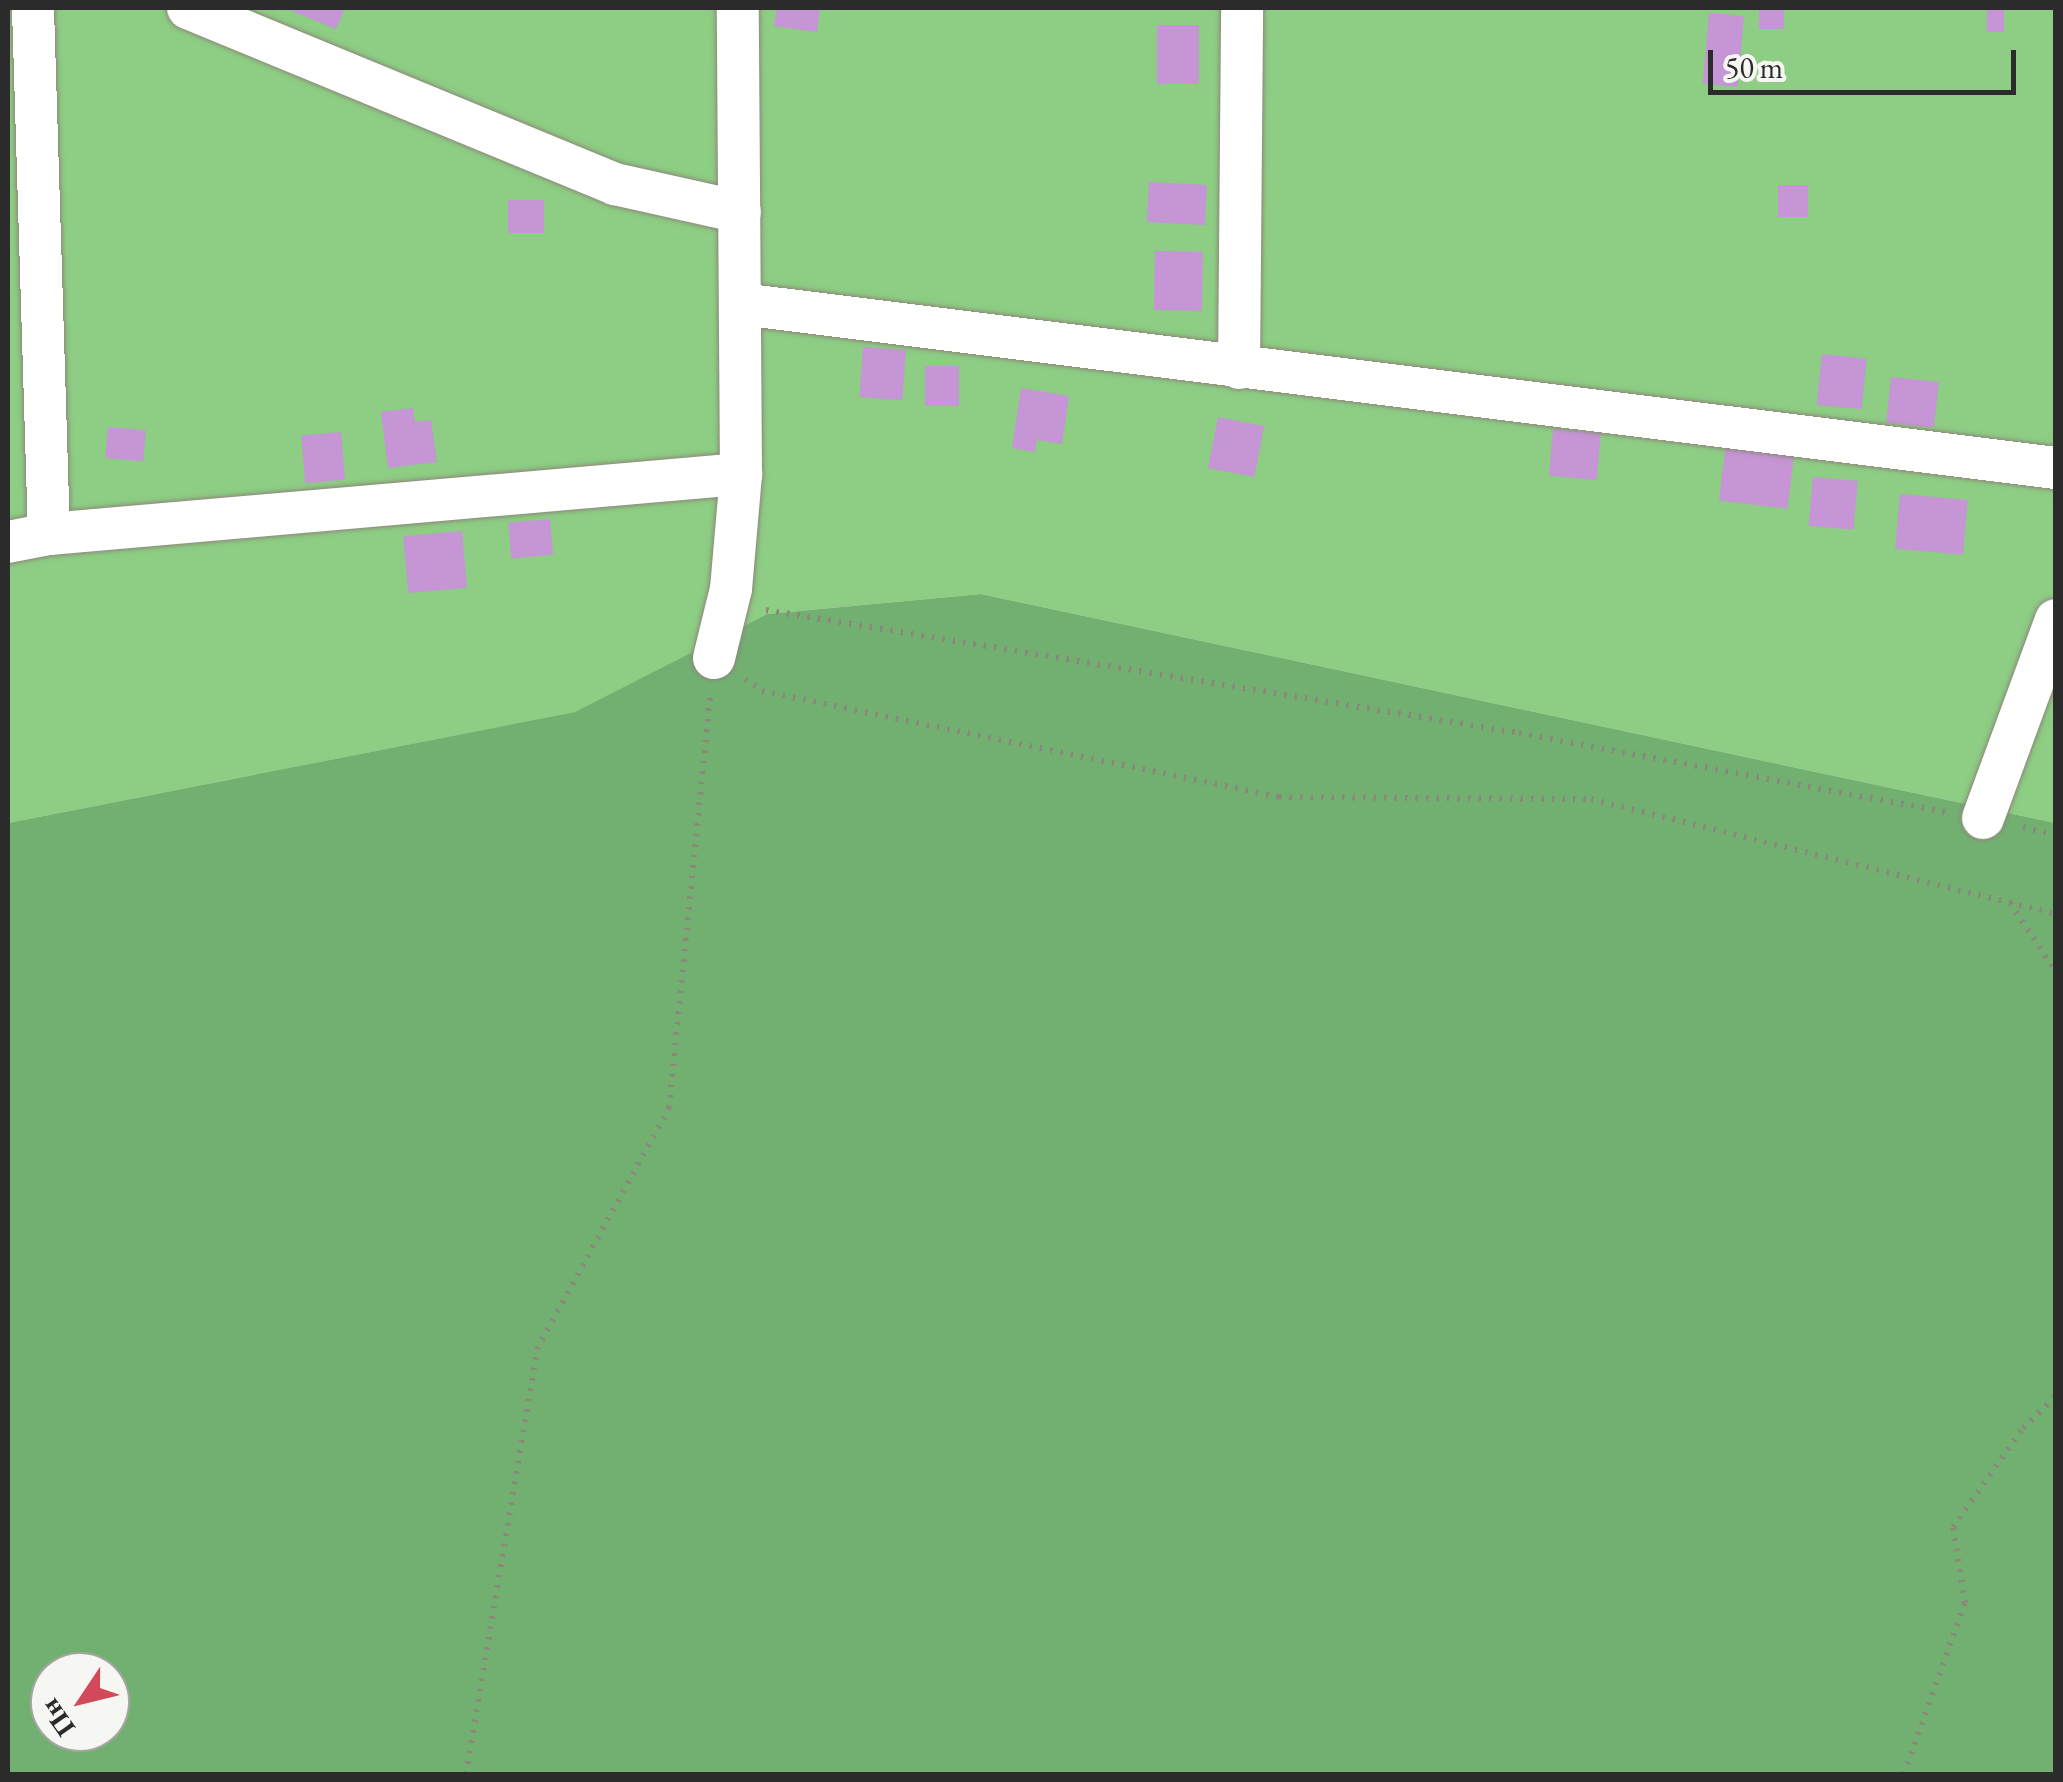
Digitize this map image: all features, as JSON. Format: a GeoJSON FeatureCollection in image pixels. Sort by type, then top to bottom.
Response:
{"type":"FeatureCollection","features":[{"type":"Feature","properties":{"kind":"street"},"geometry":{"type":"LineString","coordinates":[[34,8],[24,298],[49,534]]}},
{"type":"Feature","properties":{"kind":"street"},"geometry":{"type":"LineString","coordinates":[[188,8],[615,184],[740,212]]}},
{"type":"Feature","properties":{"kind":"street"},"geometry":{"type":"LineString","coordinates":[[714,658],[731,589],[741,474],[738,8]]}},
{"type":"Feature","properties":{"kind":"street"},"geometry":{"type":"LineString","coordinates":[[1238,368],[1242,8]]}},
{"type":"Feature","properties":{"kind":"street"},"geometry":{"type":"LineString","coordinates":[[741,304],[2056,468]]}},
{"type":"Feature","properties":{"kind":"street"},"geometry":{"type":"LineString","coordinates":[[8,542],[49,534],[741,474]]}},
{"type":"Feature","properties":{"kind":"street"},"geometry":{"type":"LineString","coordinates":[[1983,818],[2056,620]]}},
{"type":"Feature","properties":{"kind":"path"},"geometry":{"type":"LineString","coordinates":[[731,589],[754,608],[1520,733],[1983,818]]}},
{"type":"Feature","properties":{"kind":"path"},"geometry":{"type":"LineString","coordinates":[[466,1774],[537,1350],[669,1108],[714,658],[762,691],[1279,796],[1590,799],[2056,914]]}},
{"type":"Feature","properties":{"kind":"path"},"geometry":{"type":"LineString","coordinates":[[2010,903],[2056,972]]}},
{"type":"Feature","properties":{"kind":"path"},"geometry":{"type":"LineString","coordinates":[[1904,1774],[1965,1604],[1953,1527],[2023,1428],[2056,1396]]}},
{"type":"Feature","properties":{"kind":"green space"},"geometry":{"type":"Polygon","coordinates":[[[8,8],[2055,8],[2055,823],[981,594],[767,614],[576,712],[8,823],[8,8]]]}},
{"type":"Feature","properties":{"kind":"green space"},"geometry":{"type":"Polygon","coordinates":[[[981,594],[2055,823],[2055,1774],[8,1774],[8,823],[575,712],[767,614],[981,594]]]}},
{"type":"Feature","properties":{"kind":"building"},"geometry":{"type":"Polygon","coordinates":[[[285,8],[345,8],[336,29],[285,8]]]}},
{"type":"Feature","properties":{"kind":"building"},"geometry":{"type":"Polygon","coordinates":[[[777,8],[820,8],[817,32],[774,26],[777,8]]]}},
{"type":"Feature","properties":{"kind":"building"},"geometry":{"type":"Polygon","coordinates":[[[1759,8],[1784,8],[1784,29],[1759,29],[1759,8]]]}},
{"type":"Feature","properties":{"kind":"building"},"geometry":{"type":"Polygon","coordinates":[[[1987,8],[2004,8],[2004,32],[1987,32],[1987,8]]]}},
{"type":"Feature","properties":{"kind":"building"},"geometry":{"type":"Polygon","coordinates":[[[1709,13],[1744,16],[1738,87],[1703,84],[1709,13]]]}},
{"type":"Feature","properties":{"kind":"building"},"geometry":{"type":"Polygon","coordinates":[[[1157,25],[1199,25],[1199,84],[1157,84],[1157,25]]]}},
{"type":"Feature","properties":{"kind":"building"},"geometry":{"type":"Polygon","coordinates":[[[1149,182],[1207,185],[1205,225],[1147,222],[1149,182]]]}},
{"type":"Feature","properties":{"kind":"building"},"geometry":{"type":"Polygon","coordinates":[[[1778,185],[1808,185],[1808,217],[1778,217],[1778,185]]]}},
{"type":"Feature","properties":{"kind":"building"},"geometry":{"type":"Polygon","coordinates":[[[508,200],[544,200],[544,233],[508,233],[508,200]]]}},
{"type":"Feature","properties":{"kind":"building"},"geometry":{"type":"Polygon","coordinates":[[[1155,251],[1203,252],[1202,311],[1154,310],[1155,251]]]}},
{"type":"Feature","properties":{"kind":"building"},"geometry":{"type":"Polygon","coordinates":[[[863,347],[906,350],[902,400],[860,397],[863,347]]]}},
{"type":"Feature","properties":{"kind":"building"},"geometry":{"type":"Polygon","coordinates":[[[1822,354],[1867,359],[1861,409],[1817,405],[1822,354]]]}},
{"type":"Feature","properties":{"kind":"building"},"geometry":{"type":"Polygon","coordinates":[[[925,366],[959,366],[959,406],[925,406],[925,366]]]}},
{"type":"Feature","properties":{"kind":"building"},"geometry":{"type":"Polygon","coordinates":[[[1891,377],[1939,382],[1934,428],[1886,423],[1891,377]]]}},
{"type":"Feature","properties":{"kind":"building"},"geometry":{"type":"Polygon","coordinates":[[[1021,388],[1069,396],[1062,444],[1037,440],[1035,452],[1012,448],[1021,388]]]}},
{"type":"Feature","properties":{"kind":"building"},"geometry":{"type":"Polygon","coordinates":[[[413,408],[415,422],[431,420],[437,462],[388,468],[381,412],[413,408]]]}},
{"type":"Feature","properties":{"kind":"building"},"geometry":{"type":"Polygon","coordinates":[[[1218,417],[1264,426],[1254,477],[1208,468],[1218,417]]]}},
{"type":"Feature","properties":{"kind":"building"},"geometry":{"type":"Polygon","coordinates":[[[108,427],[146,430],[143,461],[105,458],[108,427]]]}},
{"type":"Feature","properties":{"kind":"building"},"geometry":{"type":"Polygon","coordinates":[[[1553,429],[1601,433],[1597,480],[1549,476],[1553,429]]]}},
{"type":"Feature","properties":{"kind":"building"},"geometry":{"type":"Polygon","coordinates":[[[341,432],[345,480],[305,483],[301,435],[341,432]]]}},
{"type":"Feature","properties":{"kind":"building"},"geometry":{"type":"Polygon","coordinates":[[[1726,443],[1794,451],[1787,509],[1719,501],[1726,443]]]}},
{"type":"Feature","properties":{"kind":"building"},"geometry":{"type":"Polygon","coordinates":[[[1813,477],[1858,481],[1854,530],[1809,526],[1813,477]]]}},
{"type":"Feature","properties":{"kind":"building"},"geometry":{"type":"Polygon","coordinates":[[[1900,494],[1968,500],[1963,555],[1895,549],[1900,494]]]}},
{"type":"Feature","properties":{"kind":"building"},"geometry":{"type":"Polygon","coordinates":[[[550,519],[553,555],[511,559],[508,523],[550,519]]]}},
{"type":"Feature","properties":{"kind":"building"},"geometry":{"type":"Polygon","coordinates":[[[462,531],[467,588],[408,593],[403,536],[462,531]]]}}]}
